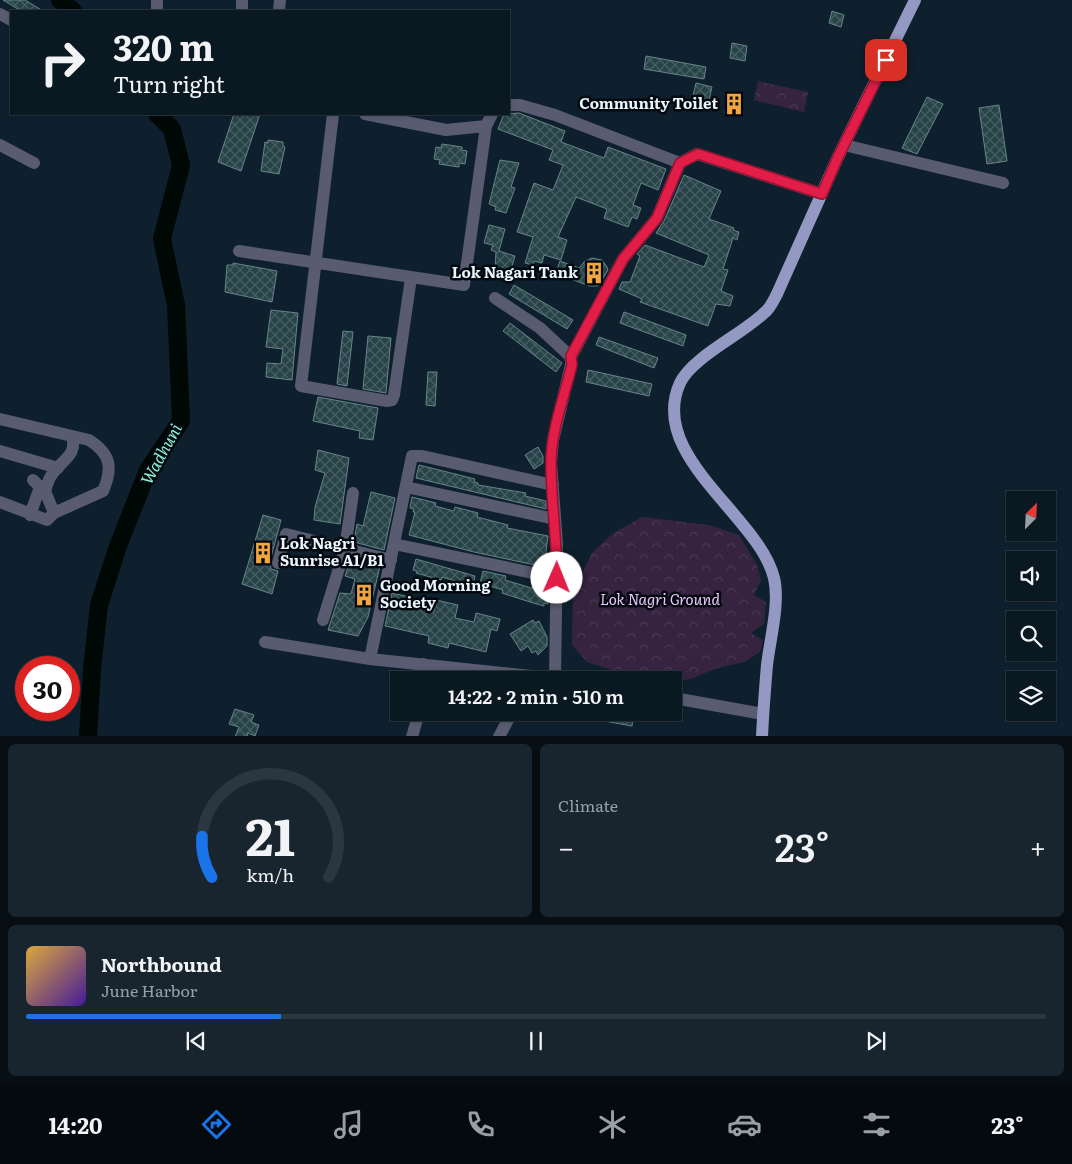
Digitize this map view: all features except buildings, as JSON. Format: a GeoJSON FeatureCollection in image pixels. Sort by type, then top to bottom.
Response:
{"type":"FeatureCollection","features":[{"type":"Feature","properties":{"kind":"main road"},"geometry":{"type":"LineString","coordinates":[[762,736],[774,615],[774,579],[765,555],[682,446],[674,411],[680,382],[694,366],[766,312],[777,294],[844,145],[915,0]]}},
{"type":"Feature","properties":{"kind":"street"},"geometry":{"type":"LineString","coordinates":[[510,105],[520,105],[555,115],[680,163]]}},
{"type":"Feature","properties":{"kind":"street"},"geometry":{"type":"LineString","coordinates":[[333,115],[300,383],[304,388],[387,402],[392,400],[411,278]]}},
{"type":"Feature","properties":{"kind":"street"},"geometry":{"type":"LineString","coordinates":[[370,115],[446,130],[486,126]]}},
{"type":"Feature","properties":{"kind":"street"},"geometry":{"type":"LineString","coordinates":[[239,251],[464,285],[486,126],[492,115]]}},
{"type":"Feature","properties":{"kind":"street"},"geometry":{"type":"LineString","coordinates":[[0,145],[34,164]]}},
{"type":"Feature","properties":{"kind":"street"},"geometry":{"type":"LineString","coordinates":[[844,145],[1004,183]]}},
{"type":"Feature","properties":{"kind":"street"},"geometry":{"type":"LineString","coordinates":[[561,671],[553,440],[572,365],[571,356],[623,259],[657,218],[680,163],[698,154],[822,194]]}},
{"type":"Feature","properties":{"kind":"street"},"geometry":{"type":"LineString","coordinates":[[495,298],[540,328],[571,356]]}},
{"type":"Feature","properties":{"kind":"street"},"geometry":{"type":"LineString","coordinates":[[0,419],[88,440],[99,446],[107,456],[110,474],[103,491],[54,513],[47,520],[0,502]]}},
{"type":"Feature","properties":{"kind":"street"},"geometry":{"type":"LineString","coordinates":[[54,513],[45,491],[51,475],[67,460],[72,451],[72,436]]}},
{"type":"Feature","properties":{"kind":"street"},"geometry":{"type":"LineString","coordinates":[[0,451],[58,468]]}},
{"type":"Feature","properties":{"kind":"street"},"geometry":{"type":"LineString","coordinates":[[370,659],[412,456],[422,456],[553,485]]}},
{"type":"Feature","properties":{"kind":"street"},"geometry":{"type":"LineString","coordinates":[[30,515],[40,487],[33,480]]}},
{"type":"Feature","properties":{"kind":"street"},"geometry":{"type":"LineString","coordinates":[[406,487],[555,519]]}},
{"type":"Feature","properties":{"kind":"street"},"geometry":{"type":"LineString","coordinates":[[323,620],[345,549],[353,493]]}},
{"type":"Feature","properties":{"kind":"street"},"geometry":{"type":"LineString","coordinates":[[278,563],[286,534],[391,560]]}},
{"type":"Feature","properties":{"kind":"street"},"geometry":{"type":"LineString","coordinates":[[394,544],[557,578]]}},
{"type":"Feature","properties":{"kind":"street"},"geometry":{"type":"LineString","coordinates":[[265,642],[370,659],[474,671]]}},
{"type":"Feature","properties":{"kind":"street"},"geometry":{"type":"LineString","coordinates":[[423,664],[423,671]]}},
{"type":"Feature","properties":{"kind":"street"},"geometry":{"type":"LineString","coordinates":[[682,699],[763,714]]}},
{"type":"Feature","properties":{"kind":"street"},"geometry":{"type":"LineString","coordinates":[[412,736],[416,721]]}},
{"type":"Feature","properties":{"kind":"street"},"geometry":{"type":"LineString","coordinates":[[499,736],[507,721]]}},
{"type":"Feature","properties":{"kind":"green space"},"geometry":{"type":"Polygon","coordinates":[[[758,81],[808,92],[804,112],[754,100],[758,81]]]}},
{"type":"Feature","properties":{"kind":"green space","name":"Lok Nagri Ground"},"geometry":{"type":"Polygon","coordinates":[[[642,517],[709,525],[739,535],[757,565],[761,580],[754,595],[766,602],[764,624],[751,633],[763,640],[760,652],[744,662],[717,668],[691,679],[682,680],[682,671],[615,671],[587,662],[572,645],[573,591],[592,553],[612,534],[642,517]]]}},
{"type":"Feature","properties":{"kind":"waterway","name":"Wadhuni"},"geometry":{"type":"LineString","coordinates":[[60,0],[72,10]]}},
{"type":"Feature","properties":{"kind":"waterway","name":"Wadhuni"},"geometry":{"type":"LineString","coordinates":[[88,736],[92,669],[99,605],[118,546],[148,470],[181,421],[176,305],[162,239],[181,165],[172,129],[158,115]]}},
{"type":"Feature","properties":{"kind":"place","name":"Community Toilet"},"geometry":{"type":"Point","coordinates":[734,104]}},
{"type":"Feature","properties":{"kind":"place","name":"Lok Nagari Tank"},"geometry":{"type":"Point","coordinates":[594,273]}},
{"type":"Feature","properties":{"kind":"place","name":"Lok Nagri Sunrise A1/B1"},"geometry":{"type":"Point","coordinates":[263,553]}},
{"type":"Feature","properties":{"kind":"place","name":"Good Morning Society"},"geometry":{"type":"Point","coordinates":[364,595]}},
{"type":"Feature","properties":{"kind":"route"},"geometry":{"type":"LineString","coordinates":[[557,578],[557,544],[551,463],[553,440],[572,365],[571,356],[623,259],[657,218],[680,163],[698,154],[822,194],[838,157],[886,60]]}}]}
